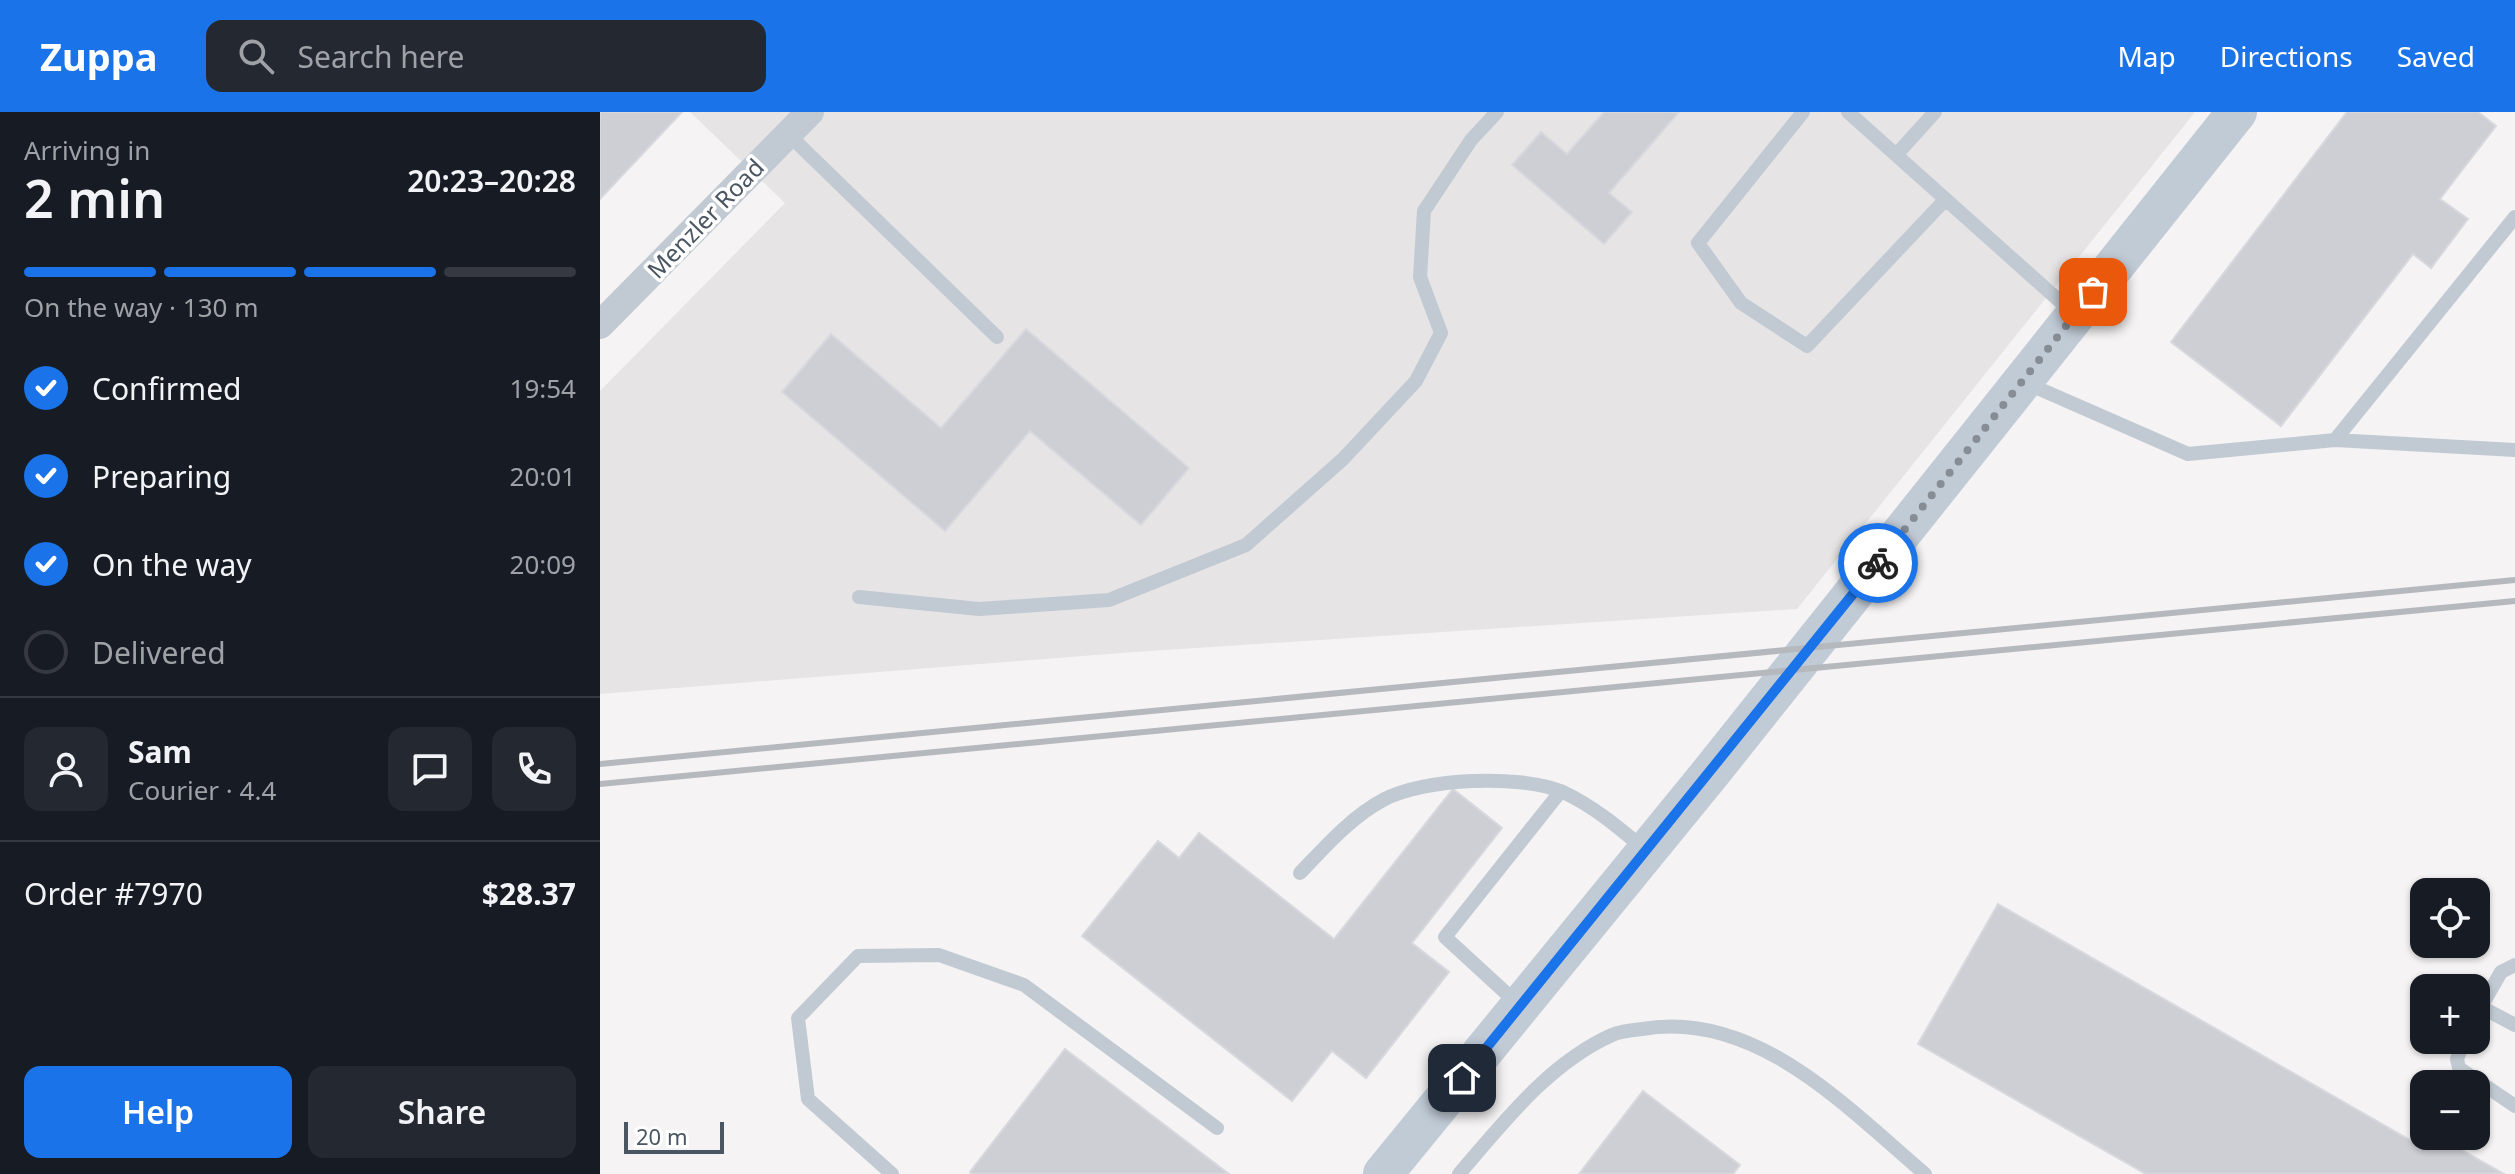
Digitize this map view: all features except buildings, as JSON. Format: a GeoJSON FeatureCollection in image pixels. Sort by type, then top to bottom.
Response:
{"type":"FeatureCollection","features":[{"type":"Feature","properties":{"kind":"main road"},"geometry":{"type":"LineString","coordinates":[[1383,1174],[1646,851],[2237,112]]}},
{"type":"Feature","properties":{"kind":"street","name":"Menzler Road"},"geometry":{"type":"LineString","coordinates":[[600,325],[810,112]]}},
{"type":"Feature","properties":{"kind":"lane"},"geometry":{"type":"LineString","coordinates":[[859,597],[979,609],[1109,600],[1246,545],[1343,459],[1416,381],[1441,333],[1420,277],[1424,211],[1471,140],[1497,112]]}},
{"type":"Feature","properties":{"kind":"lane"},"geometry":{"type":"LineString","coordinates":[[1803,112],[1698,243],[1741,303],[1807,346],[1944,201]]}},
{"type":"Feature","properties":{"kind":"lane"},"geometry":{"type":"LineString","coordinates":[[1848,112],[2075,315]]}},
{"type":"Feature","properties":{"kind":"lane"},"geometry":{"type":"LineString","coordinates":[[1896,155],[1935,112]]}},
{"type":"Feature","properties":{"kind":"lane"},"geometry":{"type":"LineString","coordinates":[[788,134],[997,337]]}},
{"type":"Feature","properties":{"kind":"lane"},"geometry":{"type":"LineString","coordinates":[[2335,440],[2515,217]]}},
{"type":"Feature","properties":{"kind":"lane"},"geometry":{"type":"LineString","coordinates":[[2022,381],[2188,454],[2335,440],[2515,450]]}},
{"type":"Feature","properties":{"kind":"lane"},"geometry":{"type":"LineString","coordinates":[[1300,873],[1383,799],[1452,781],[1533,784],[1561,791],[1610,821],[1646,851]]}},
{"type":"Feature","properties":{"kind":"lane"},"geometry":{"type":"LineString","coordinates":[[1520,1006],[1445,937],[1561,791]]}},
{"type":"Feature","properties":{"kind":"lane"},"geometry":{"type":"LineString","coordinates":[[892,1174],[808,1099],[798,1018],[858,956],[939,955],[1024,985],[1217,1128]]}},
{"type":"Feature","properties":{"kind":"lane"},"geometry":{"type":"LineString","coordinates":[[2490,992],[2501,972],[2515,965]]}},
{"type":"Feature","properties":{"kind":"lane"},"geometry":{"type":"LineString","coordinates":[[2490,1016],[2515,1025]]}},
{"type":"Feature","properties":{"kind":"lane"},"geometry":{"type":"LineString","coordinates":[[1459,1174],[1515,1109],[1567,1063],[1613,1034],[1668,1024],[1727,1034],[1796,1067],[1919,1172]]}},
{"type":"Feature","properties":{"kind":"lane"},"geometry":{"type":"LineString","coordinates":[[2459,1054],[2459,1068],[2515,1106]]}},
{"type":"Feature","properties":{"kind":"shaded area"},"geometry":{"type":"Polygon","coordinates":[[[690,112],[2195,112],[1797,609],[1134,652],[600,694],[600,391],[785,203],[690,112]]]}},
{"type":"Feature","properties":{"kind":"railway"},"geometry":{"type":"LineString","coordinates":[[600,764],[2515,580]]}},
{"type":"Feature","properties":{"kind":"railway"},"geometry":{"type":"LineString","coordinates":[[600,784],[2515,601]]}},
{"type":"Feature","properties":{"kind":"way so far"},"geometry":{"type":"LineString","coordinates":[[1878,563],[2093,292]]}},
{"type":"Feature","properties":{"kind":"route"},"geometry":{"type":"LineString","coordinates":[[1462,1078],[1878,563]]}}]}
